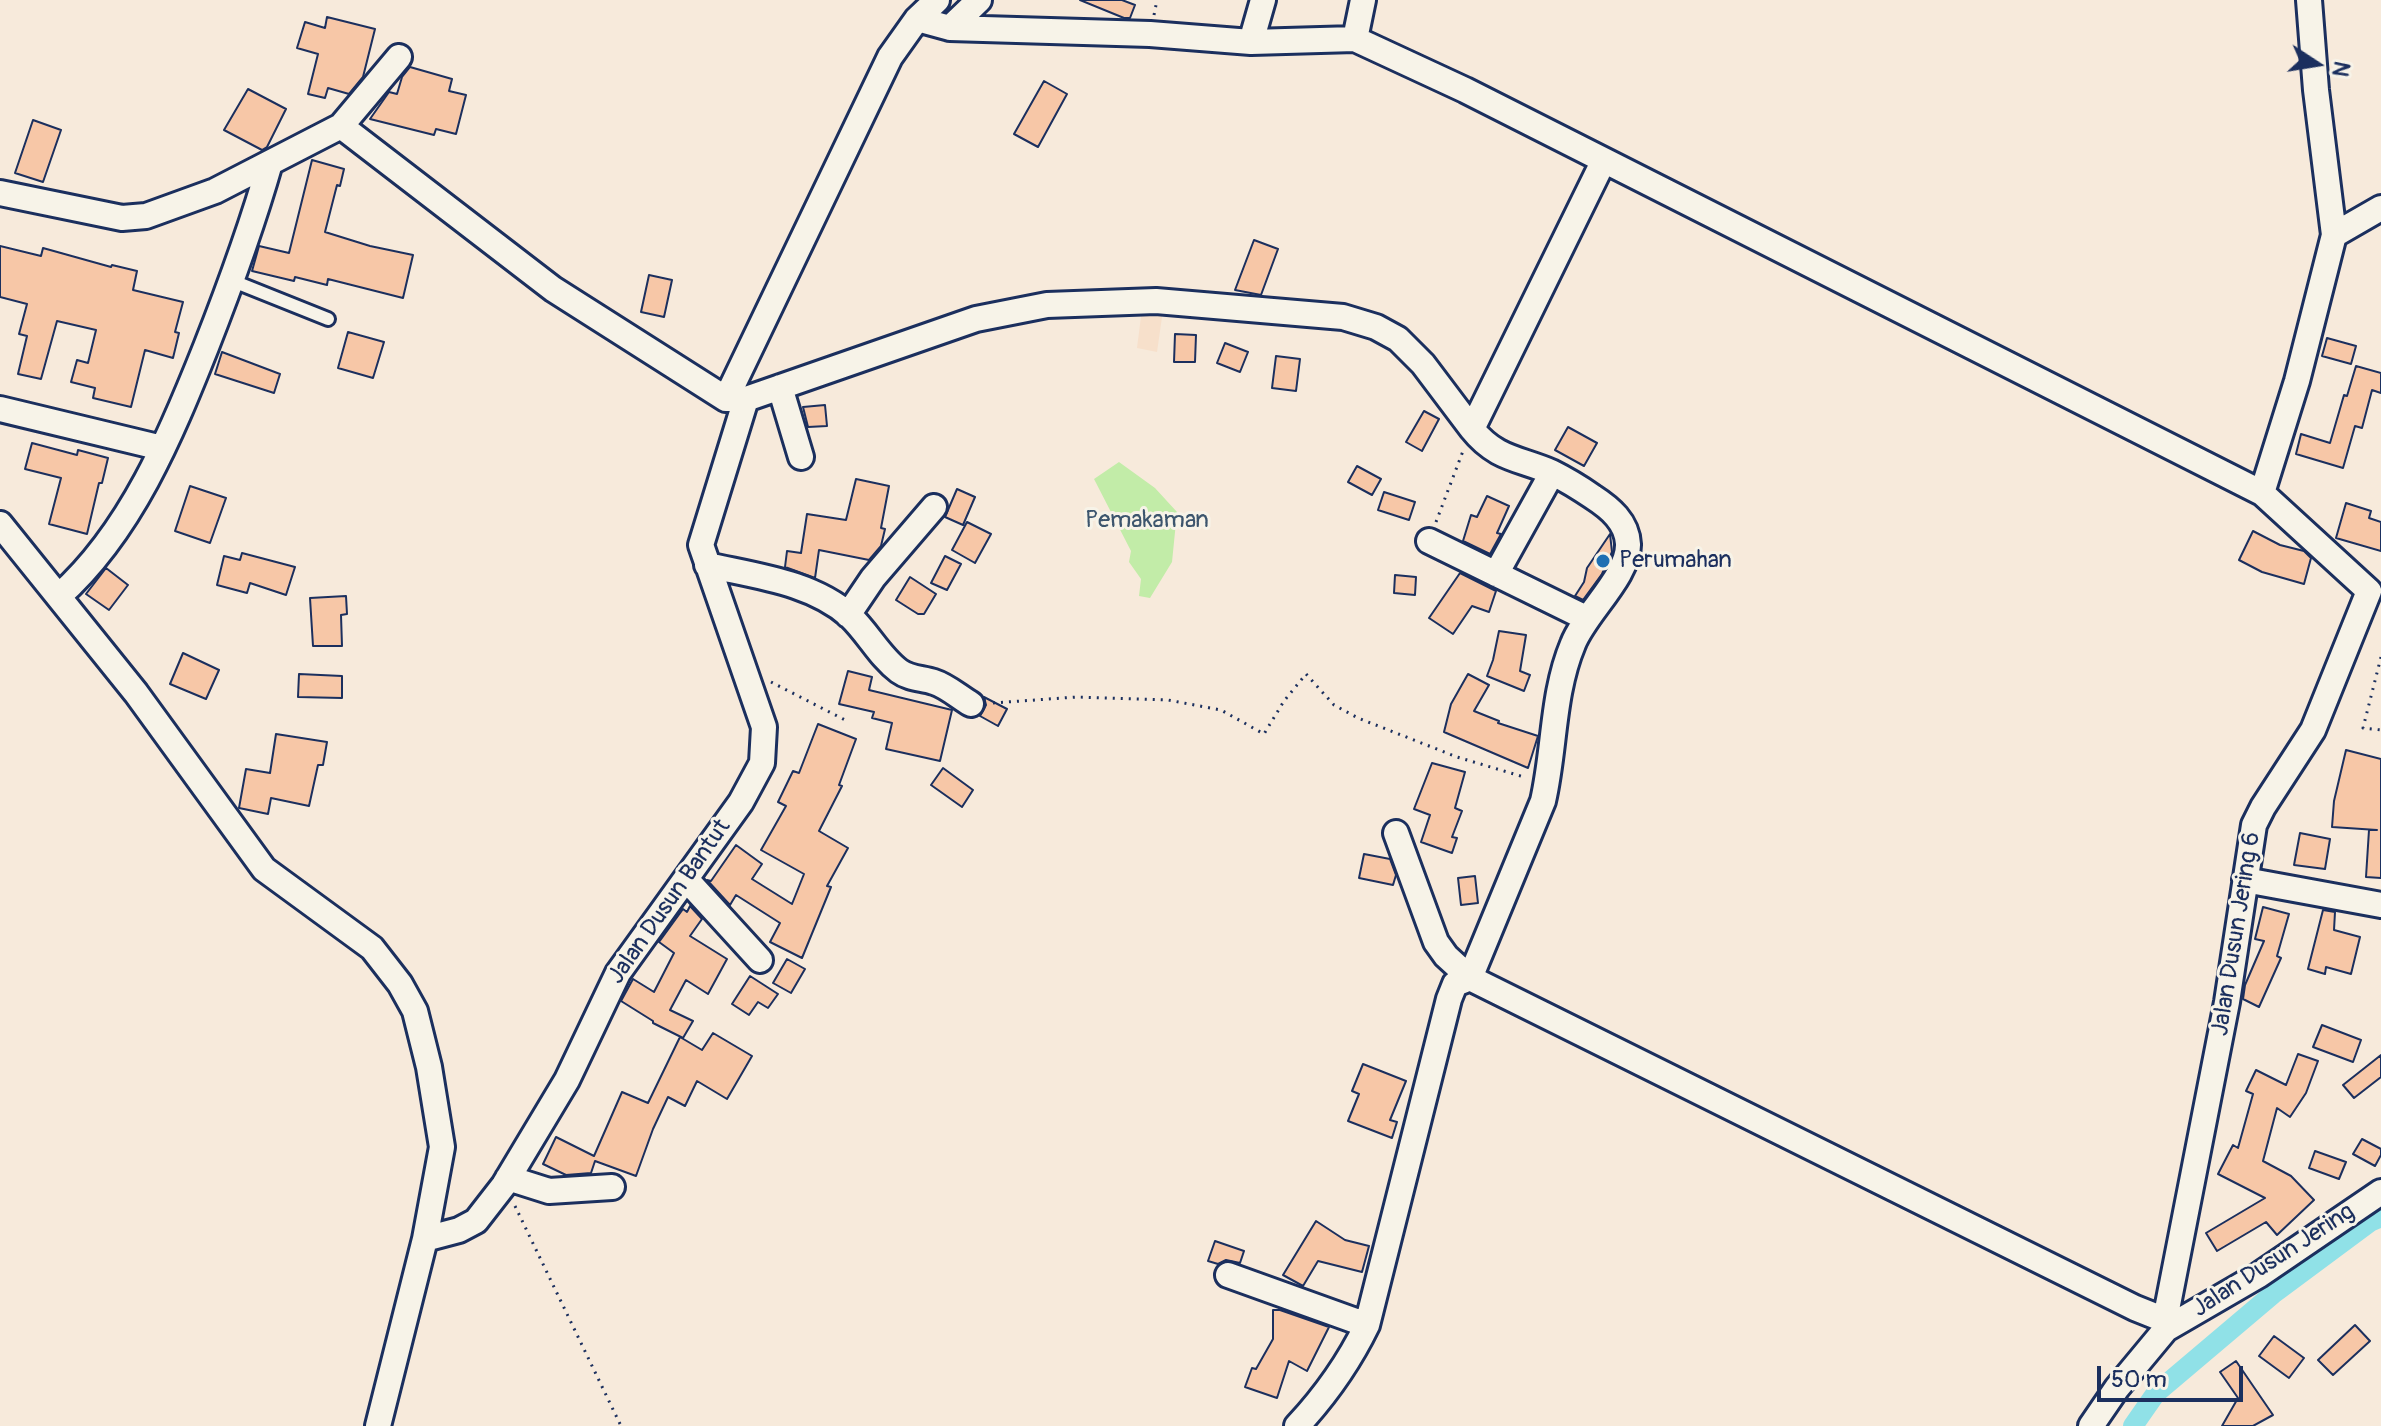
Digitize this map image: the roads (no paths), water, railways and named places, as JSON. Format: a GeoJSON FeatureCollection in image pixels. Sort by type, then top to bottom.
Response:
{"type":"FeatureCollection","features":[{"type":"Feature","properties":{"kind":"street","name":"Jalan Dusun Bantut"},"geometry":{"type":"LineString","coordinates":[[425,1239],[459,1230],[476,1221],[506,1181],[567,1080],[618,973],[741,802],[762,763],[764,727],[701,545],[736,399],[890,57],[933,18],[979,0]]}},
{"type":"Feature","properties":{"kind":"street"},"geometry":{"type":"LineString","coordinates":[[1251,42],[1263,0]]}},
{"type":"Feature","properties":{"kind":"street"},"geometry":{"type":"LineString","coordinates":[[933,18],[1251,42],[1355,39],[1363,0]]}},
{"type":"Feature","properties":{"kind":"street"},"geometry":{"type":"LineString","coordinates":[[2262,493],[2297,381],[2334,235],[2316,90],[2309,0]]}},
{"type":"Feature","properties":{"kind":"street","name":"Jalan Dusun Jering 6"},"geometry":{"type":"LineString","coordinates":[[1355,39],[1465,90],[2262,493],[2375,595],[2313,730],[2254,825],[2227,1002],[2166,1325]]}},
{"type":"Feature","properties":{"kind":"street"},"geometry":{"type":"LineString","coordinates":[[0,193],[135,219],[215,191],[341,126],[399,57]]}},
{"type":"Feature","properties":{"kind":"street"},"geometry":{"type":"LineString","coordinates":[[341,126],[553,289],[736,399],[780,387],[976,319],[1047,305],[1156,301],[1343,317],[1376,327],[1398,339],[1423,364],[1486,445],[1502,456],[1552,473],[1617,515],[1626,532],[1627,559],[1586,618],[1572,645],[1554,719],[1547,783],[1532,832],[1470,978],[1455,984],[1449,999],[1367,1325],[1354,1352],[1316,1406],[1297,1426]]}},
{"type":"Feature","properties":{"kind":"street"},"geometry":{"type":"LineString","coordinates":[[1472,429],[1603,162]]}},
{"type":"Feature","properties":{"kind":"street"},"geometry":{"type":"LineString","coordinates":[[59,596],[80,578],[126,514],[182,409],[251,231],[270,163]]}},
{"type":"Feature","properties":{"kind":"street"},"geometry":{"type":"LineString","coordinates":[[2334,235],[2381,208]]}},
{"type":"Feature","properties":{"kind":"street"},"geometry":{"type":"LineString","coordinates":[[780,387],[801,457]]}},
{"type":"Feature","properties":{"kind":"street"},"geometry":{"type":"LineString","coordinates":[[0,409],[162,448]]}},
{"type":"Feature","properties":{"kind":"street"},"geometry":{"type":"LineString","coordinates":[[1496,574],[1552,473]]}},
{"type":"Feature","properties":{"kind":"street"},"geometry":{"type":"LineString","coordinates":[[848,615],[873,578],[934,507]]}},
{"type":"Feature","properties":{"kind":"street"},"geometry":{"type":"LineString","coordinates":[[0,524],[136,693],[264,869],[372,948],[400,984],[415,1011],[429,1067],[442,1147],[425,1239],[378,1426]]}},
{"type":"Feature","properties":{"kind":"street"},"geometry":{"type":"LineString","coordinates":[[1429,541],[1586,618]]}},
{"type":"Feature","properties":{"kind":"street"},"geometry":{"type":"LineString","coordinates":[[707,565],[773,579],[818,595],[848,615],[903,674],[940,684],[971,704]]}},
{"type":"Feature","properties":{"kind":"street"},"geometry":{"type":"LineString","coordinates":[[1396,833],[1436,942],[1470,978],[2166,1325],[2091,1426]]}},
{"type":"Feature","properties":{"kind":"street"},"geometry":{"type":"LineString","coordinates":[[686,879],[760,960]]}},
{"type":"Feature","properties":{"kind":"street"},"geometry":{"type":"LineString","coordinates":[[2245,880],[2381,905]]}},
{"type":"Feature","properties":{"kind":"street"},"geometry":{"type":"LineString","coordinates":[[506,1181],[549,1191],[612,1187]]}},
{"type":"Feature","properties":{"kind":"street","name":"Jalan Dusun Jering"},"geometry":{"type":"LineString","coordinates":[[2166,1325],[2259,1275],[2381,1192]]}},
{"type":"Feature","properties":{"kind":"street"},"geometry":{"type":"LineString","coordinates":[[1228,1275],[1367,1325]]}},
{"type":"Feature","properties":{"kind":"lane"},"geometry":{"type":"LineString","coordinates":[[233,281],[328,319]]}},
{"type":"Feature","properties":{"kind":"waterway"},"geometry":{"type":"LineString","coordinates":[[2133,1426],[2156,1393],[2273,1294],[2381,1217]]}},
{"type":"Feature","properties":{"kind":"place","name":"Perumahan"},"geometry":{"type":"Point","coordinates":[1603,561]}},
{"type":"Feature","properties":{"kind":"park label","name":"Pemakaman"},"geometry":{"type":"Point","coordinates":[1147,521]}}]}
